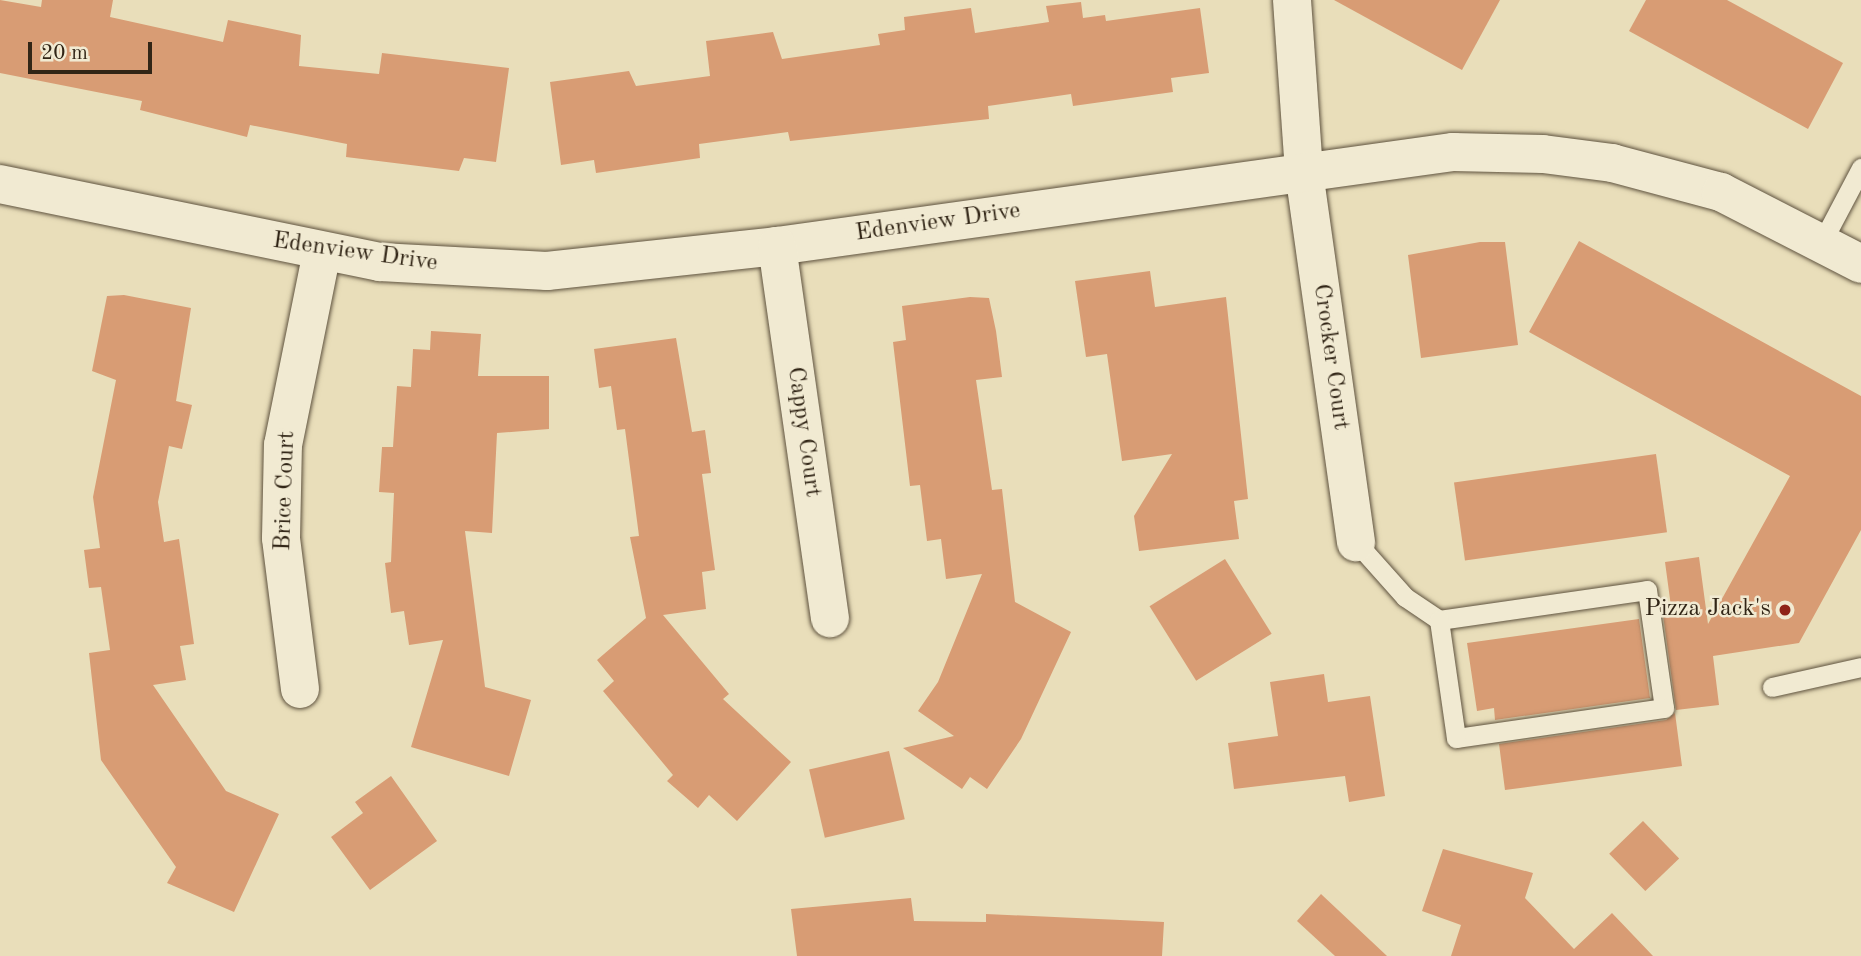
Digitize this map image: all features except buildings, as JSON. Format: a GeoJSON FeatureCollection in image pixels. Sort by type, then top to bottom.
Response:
{"type":"FeatureCollection","features":[{"type":"Feature","properties":{"kind":"street","name":"Crocker Court"},"geometry":{"type":"LineString","coordinates":[[1292,0],[1304,172],[1356,542]]}},
{"type":"Feature","properties":{"kind":"street","name":"Edenview Drive"},"geometry":{"type":"LineString","coordinates":[[0,184],[322,253],[380,262],[547,271],[777,246],[1453,152],[1612,163],[1721,192],[1861,264]]}},
{"type":"Feature","properties":{"kind":"street","name":"Cappy Court"},"geometry":{"type":"LineString","coordinates":[[777,246],[830,618]]}},
{"type":"Feature","properties":{"kind":"street","name":"Brice Court"},"geometry":{"type":"LineString","coordinates":[[300,689],[281,538],[284,445],[322,253]]}},
{"type":"Feature","properties":{"kind":"lane"},"geometry":{"type":"LineString","coordinates":[[1822,242],[1861,168]]}},
{"type":"Feature","properties":{"kind":"lane"},"geometry":{"type":"LineString","coordinates":[[1356,542],[1405,597],[1439,620],[1647,590],[1664,708],[1456,738],[1439,620]]}},
{"type":"Feature","properties":{"kind":"lane"},"geometry":{"type":"LineString","coordinates":[[1772,687],[1861,667]]}},
{"type":"Feature","properties":{"kind":"place","name":"Pizza Jack's"},"geometry":{"type":"Point","coordinates":[1785,610]}}]}
